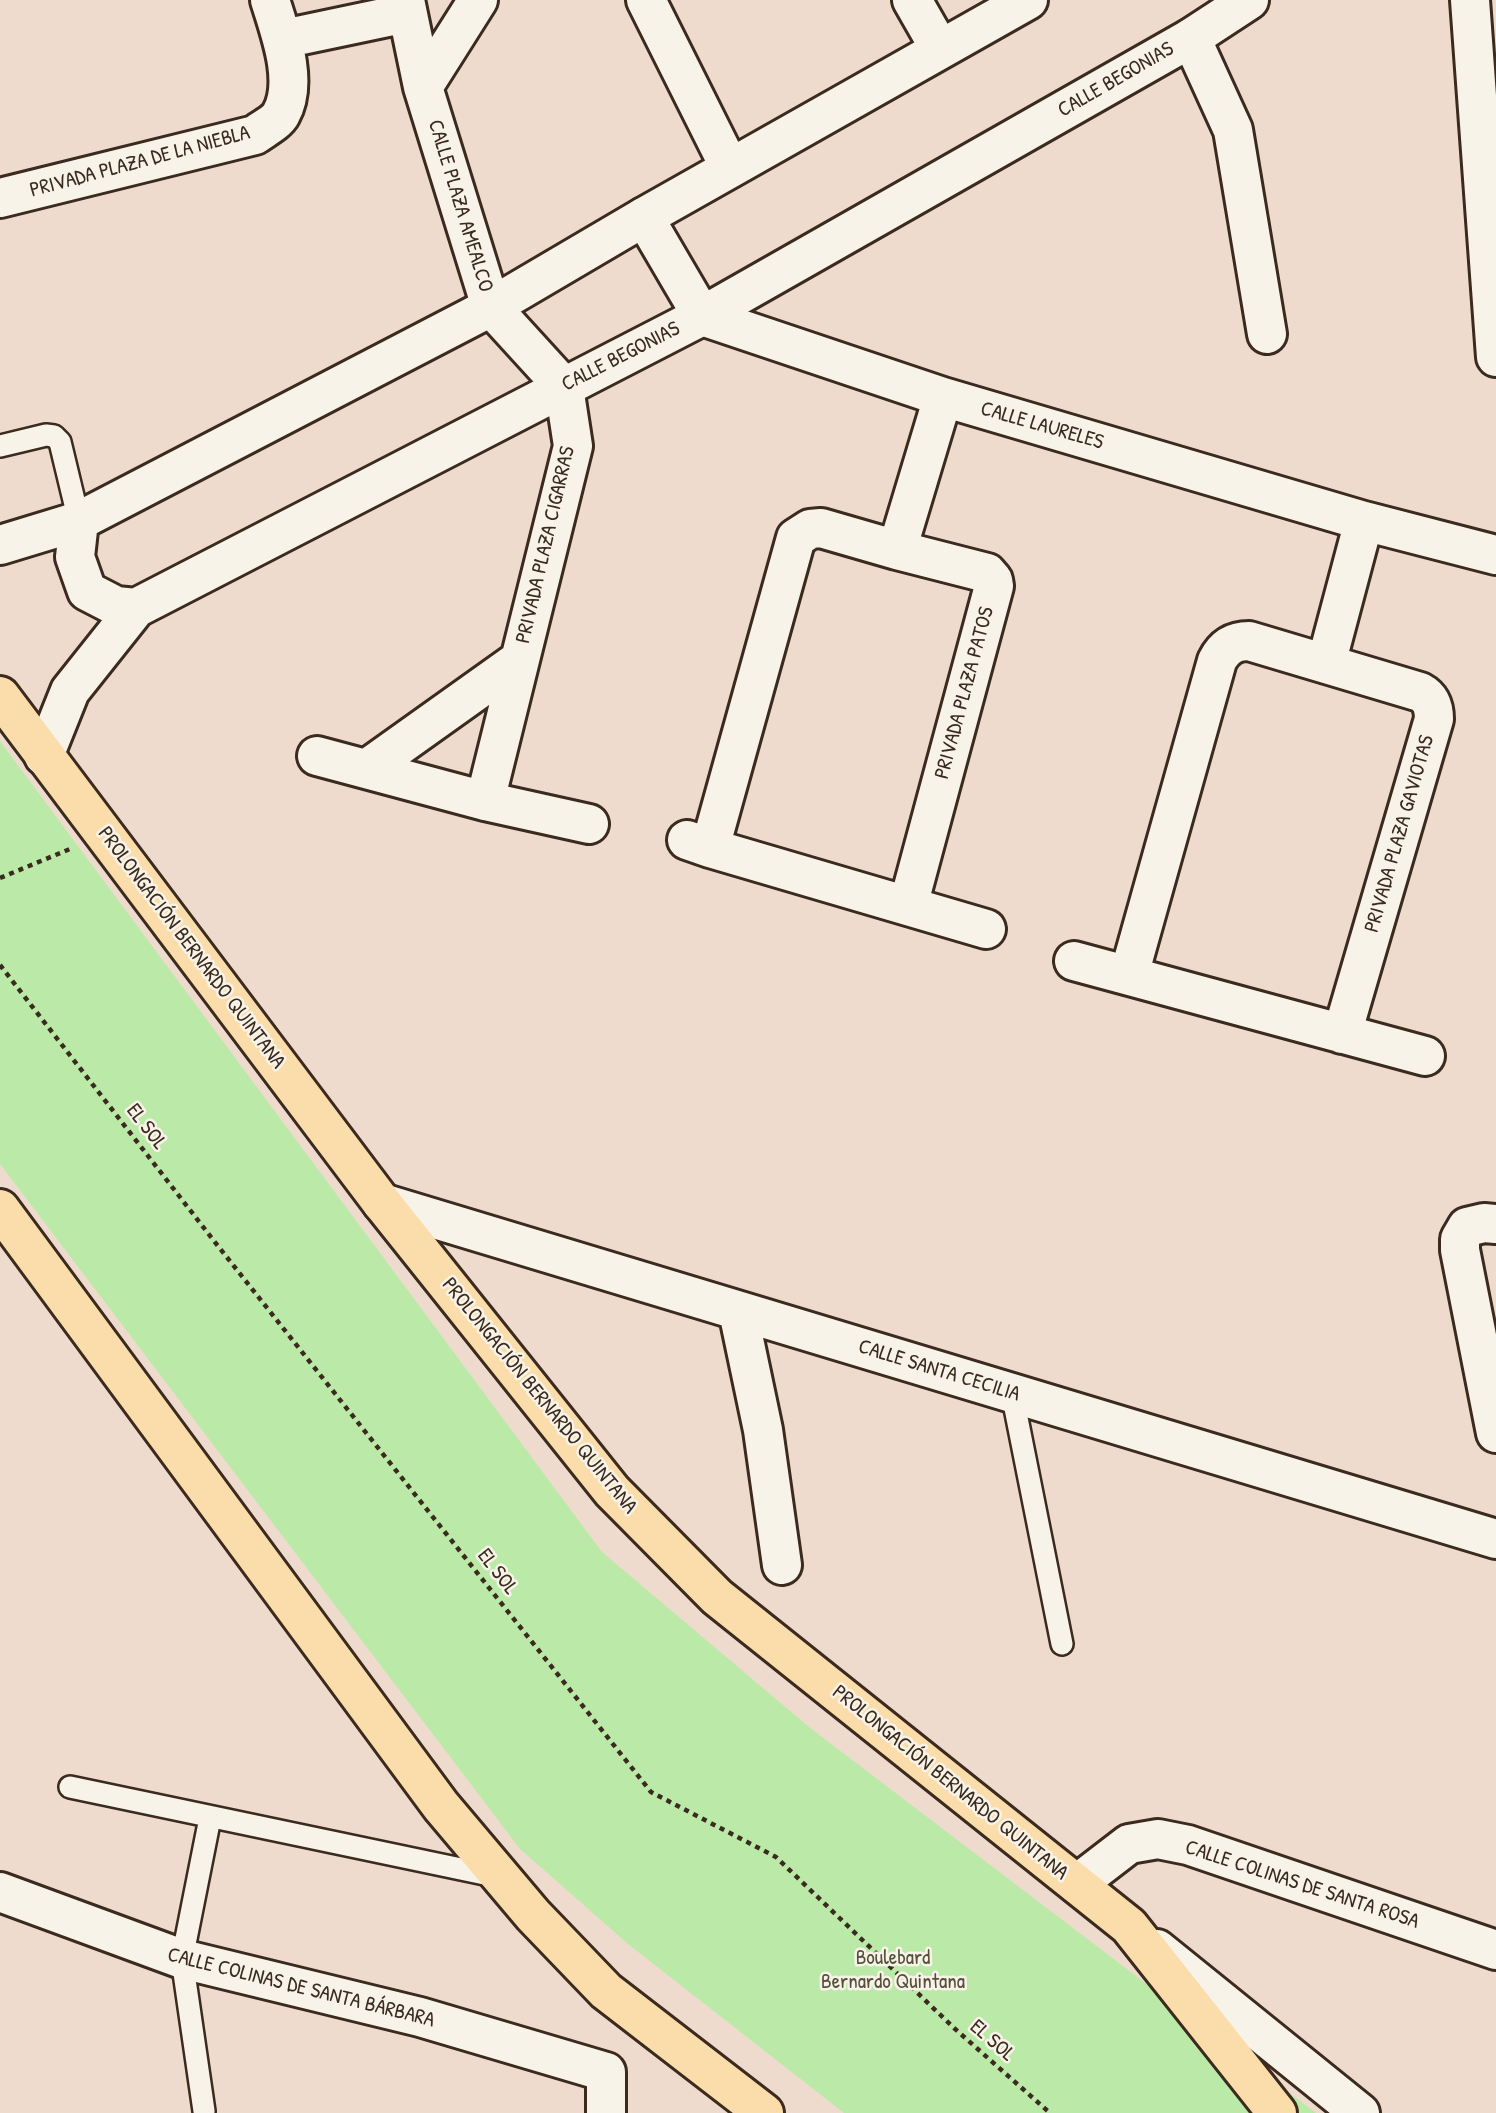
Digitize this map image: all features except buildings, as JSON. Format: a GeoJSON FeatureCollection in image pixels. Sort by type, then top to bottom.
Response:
{"type":"FeatureCollection","features":[{"type":"Feature","properties":{"kind":"main road","name":"PROLONGACIÓN BERNARDO QUINTANA"},"geometry":{"type":"LineString","coordinates":[[0,696],[382,1203],[612,1491],[717,1597],[1129,1926]]}},
{"type":"Feature","properties":{"kind":"main road"},"geometry":{"type":"LineString","coordinates":[[0,1209],[441,1806],[533,1915],[607,1991],[764,2113]]}},
{"type":"Feature","properties":{"kind":"main road"},"geometry":{"type":"LineString","coordinates":[[1129,1926],[1277,2113]]}},
{"type":"Feature","properties":{"kind":"street","name":"PRIVADA PLAZA DE LA NIEBLA"},"geometry":{"type":"LineString","coordinates":[[0,198],[255,135],[280,116],[289,92],[283,38],[270,0]]}},
{"type":"Feature","properties":{"kind":"street"},"geometry":{"type":"LineString","coordinates":[[423,87],[478,0]]}},
{"type":"Feature","properties":{"kind":"street"},"geometry":{"type":"LineString","coordinates":[[646,0],[730,168]]}},
{"type":"Feature","properties":{"kind":"street"},"geometry":{"type":"LineString","coordinates":[[912,0],[940,49]]}},
{"type":"Feature","properties":{"kind":"street"},"geometry":{"type":"LineString","coordinates":[[0,545],[79,521],[491,307],[644,217],[1028,0]]}},
{"type":"Feature","properties":{"kind":"street","name":"CALLE BEGONIAS"},"geometry":{"type":"LineString","coordinates":[[44,756],[70,691],[136,608],[702,316],[1191,38],[1249,0]]}},
{"type":"Feature","properties":{"kind":"street"},"geometry":{"type":"LineString","coordinates":[[1470,0],[1496,357]]}},
{"type":"Feature","properties":{"kind":"street"},"geometry":{"type":"LineString","coordinates":[[283,38],[406,7]]}},
{"type":"Feature","properties":{"kind":"street","name":"CALLE PLAZA AMEALCO"},"geometry":{"type":"LineString","coordinates":[[406,7],[423,87],[491,307],[564,387]]}},
{"type":"Feature","properties":{"kind":"street"},"geometry":{"type":"LineString","coordinates":[[1191,38],[1233,130],[1267,334]]}},
{"type":"Feature","properties":{"kind":"street"},"geometry":{"type":"LineString","coordinates":[[644,217],[702,316]]}},
{"type":"Feature","properties":{"kind":"street","name":"CALLE LAURELES"},"geometry":{"type":"LineString","coordinates":[[702,316],[943,397],[1364,521],[1496,555]]}},
{"type":"Feature","properties":{"kind":"street","name":"PRIVADA PLAZA CIGARRAS"},"geometry":{"type":"LineString","coordinates":[[485,801],[573,446],[564,387]]}},
{"type":"Feature","properties":{"kind":"street"},"geometry":{"type":"LineString","coordinates":[[897,550],[943,397]]}},
{"type":"Feature","properties":{"kind":"street"},"geometry":{"type":"LineString","coordinates":[[79,521],[75,557],[87,591],[116,606],[136,608]]}},
{"type":"Feature","properties":{"kind":"street"},"geometry":{"type":"LineString","coordinates":[[1326,664],[1364,521]]}},
{"type":"Feature","properties":{"kind":"street","name":"PRIVADA PLAZA PATOS"},"geometry":{"type":"LineString","coordinates":[[908,906],[994,586],[993,580],[987,573],[821,528],[810,529],[796,538],[697,844],[986,929]]}},
{"type":"Feature","properties":{"kind":"street","name":"PRIVADA PLAZA GAVIOTAS"},"geometry":{"type":"LineString","coordinates":[[1129,975],[1221,653],[1239,641],[1249,641],[1420,692],[1427,696],[1434,711],[1434,719],[1342,1034]]}},
{"type":"Feature","properties":{"kind":"street","name":"PRIVADA PLAZA CIGARRAS"},"geometry":{"type":"LineString","coordinates":[[368,768],[518,661]]}},
{"type":"Feature","properties":{"kind":"street"},"geometry":{"type":"LineString","coordinates":[[317,755],[485,801],[589,824]]}},
{"type":"Feature","properties":{"kind":"street"},"geometry":{"type":"LineString","coordinates":[[1074,961],[1425,1056]]}},
{"type":"Feature","properties":{"kind":"street","name":"CALLE SANTA CECILIA"},"geometry":{"type":"LineString","coordinates":[[382,1203],[1496,1539]]}},
{"type":"Feature","properties":{"kind":"street"},"geometry":{"type":"LineString","coordinates":[[1496,1224],[1484,1223],[1467,1227],[1460,1239],[1460,1250],[1496,1433]]}},
{"type":"Feature","properties":{"kind":"street"},"geometry":{"type":"LineString","coordinates":[[738,1311],[763,1430],[782,1565]]}},
{"type":"Feature","properties":{"kind":"street","name":"CALLE COLINAS DE SANTA ROSA"},"geometry":{"type":"LineString","coordinates":[[1077,1884],[1129,1844],[1158,1839],[1188,1845],[1496,1950]]}},
{"type":"Feature","properties":{"kind":"street","name":"CALLE COLINAS DE SANTA BÁRBARA"},"geometry":{"type":"LineString","coordinates":[[0,1892],[182,1959],[420,2017],[606,2072],[606,2113]]}},
{"type":"Feature","properties":{"kind":"street","name":"PROLONGACIÓN BERNARDO QUINTANA"},"geometry":{"type":"LineString","coordinates":[[1129,1926],[1360,2113]]}},
{"type":"Feature","properties":{"kind":"lane"},"geometry":{"type":"LineString","coordinates":[[0,446],[46,435],[54,436],[60,442],[79,521]]}},
{"type":"Feature","properties":{"kind":"lane"},"geometry":{"type":"LineString","coordinates":[[1012,1393],[1062,1644]]}},
{"type":"Feature","properties":{"kind":"lane"},"geometry":{"type":"LineString","coordinates":[[70,1787],[502,1877]]}},
{"type":"Feature","properties":{"kind":"lane"},"geometry":{"type":"LineString","coordinates":[[204,2111],[182,1959],[211,1818]]}},
{"type":"Feature","properties":{"kind":"path"},"geometry":{"type":"LineString","coordinates":[[0,878],[105,834]]}},
{"type":"Feature","properties":{"kind":"path","name":"EL SOL"},"geometry":{"type":"LineString","coordinates":[[0,965],[214,1241],[651,1792],[776,1857],[954,2028],[1050,2113]]}},
{"type":"Feature","properties":{"kind":"green space","name":"Boulebard Bernardo Quintana"},"geometry":{"type":"Polygon","coordinates":[[[0,741],[602,1552],[809,1727],[1316,2113],[844,2113],[628,1944],[520,1849],[0,1164],[0,741]]]}}]}
